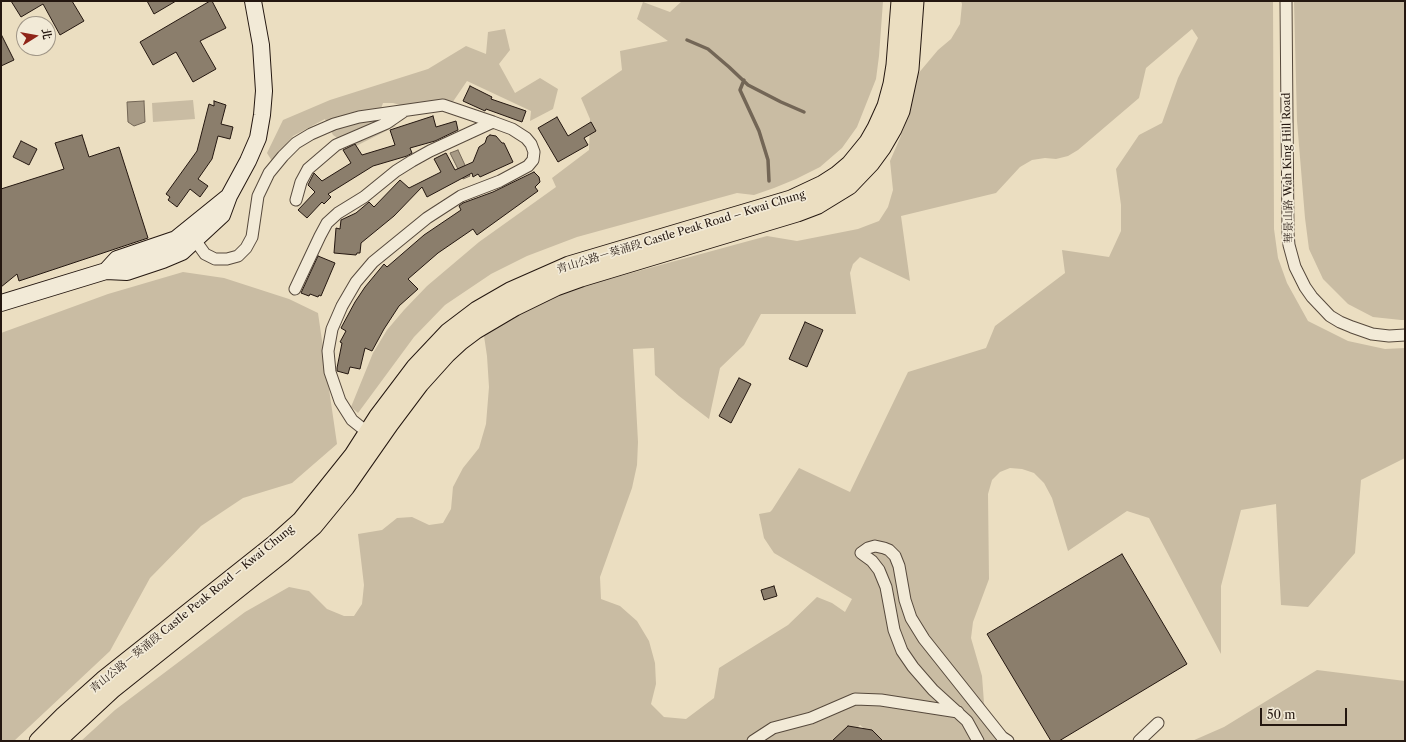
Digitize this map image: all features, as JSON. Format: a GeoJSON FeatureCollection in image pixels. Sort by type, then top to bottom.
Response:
{"type":"FeatureCollection","features":[{"type":"Feature","properties":{"kind":"main road"},"geometry":{"type":"LineString","coordinates":[[106,271],[117,259],[194,234],[222,215],[229,196],[248,162],[258,138],[262,115],[264,90],[261,45],[253,1]]}},
{"type":"Feature","properties":{"kind":"main road","name":"青山公路－葵涌段 Castle Peak Road – Kwai Chung"},"geometry":{"type":"LineString","coordinates":[[38,741],[103,680],[288,533],[301,520],[353,455],[385,406],[425,355],[454,327],[477,310],[493,300],[528,283],[569,266],[791,199],[818,187],[837,175],[850,164],[868,142],[886,106],[895,65],[900,1]]}},
{"type":"Feature","properties":{"kind":"main road","name":"青山公路－葵涌段 Castle Peak Road – Kwai Chung"},"geometry":{"type":"LineString","coordinates":[[57,741],[113,689],[282,554],[314,526],[346,487],[420,384],[447,354],[476,330],[515,306],[556,287],[596,273],[783,218],[818,205],[849,186],[871,164],[893,129],[901,111],[910,69],[915,1]]}},
{"type":"Feature","properties":{"kind":"main road"},"geometry":{"type":"LineString","coordinates":[[1,303],[106,271],[126,272],[140,268],[182,252],[194,234]]}},
{"type":"Feature","properties":{"kind":"street","name":"華景山路 Wah King Hill Road"},"geometry":{"type":"LineString","coordinates":[[1286,1],[1288,233],[1289,245],[1295,266],[1305,287],[1312,297],[1330,316],[1340,322],[1372,334],[1389,336],[1405,335]]}},
{"type":"Feature","properties":{"kind":"street"},"geometry":{"type":"LineString","coordinates":[[194,234],[202,251],[215,259],[227,259],[238,256],[246,248],[252,237],[258,196],[269,174],[283,156],[296,143],[310,134],[334,124],[359,117],[443,105],[493,122],[526,138],[531,144],[534,152],[533,160],[528,166],[516,173],[461,196],[427,218],[373,262],[356,282],[342,306],[332,329],[328,352],[330,372],[340,401],[352,420],[368,432]]}},
{"type":"Feature","properties":{"kind":"street"},"geometry":{"type":"LineString","coordinates":[[296,200],[301,182],[308,169],[336,145],[387,122],[405,110]]}},
{"type":"Feature","properties":{"kind":"street"},"geometry":{"type":"LineString","coordinates":[[295,289],[327,223],[338,213],[364,197],[412,160],[493,122]]}},
{"type":"Feature","properties":{"kind":"street"},"geometry":{"type":"LineString","coordinates":[[978,741],[967,721],[933,690],[913,667],[902,651],[894,630],[886,587],[879,570],[872,561],[861,553],[868,548],[875,546],[884,548],[889,550],[895,556],[899,566],[905,600],[911,618],[924,639],[1002,737],[1008,741]]}},
{"type":"Feature","properties":{"kind":"street"},"geometry":{"type":"LineString","coordinates":[[753,741],[773,728],[811,718],[855,699],[880,700],[958,712]]}},
{"type":"Feature","properties":{"kind":"street"},"geometry":{"type":"LineString","coordinates":[[1139,741],[1158,723]]}},
{"type":"Feature","properties":{"kind":"shaded area"},"geometry":{"type":"Polygon","coordinates":[[[682,1],[883,1],[876,79],[857,127],[842,148],[820,167],[774,188],[754,195],[737,193],[577,237],[527,256],[491,274],[445,305],[414,337],[358,413],[351,407],[373,353],[387,330],[427,286],[479,242],[556,187],[552,178],[589,150],[590,119],[581,98],[622,70],[620,51],[668,41],[637,19],[643,2],[670,12],[682,1]]]}},
{"type":"Feature","properties":{"kind":"shaded area"},"geometry":{"type":"Polygon","coordinates":[[[961,1],[1273,1],[1274,229],[1278,258],[1287,283],[1308,321],[1348,341],[1385,349],[1405,348],[1405,458],[1361,480],[1355,553],[1308,607],[1281,605],[1276,504],[1241,510],[1221,586],[1221,654],[1149,518],[1127,511],[1068,551],[1052,498],[1044,483],[1034,473],[1022,469],[1010,468],[1000,472],[992,480],[988,494],[989,579],[973,622],[971,638],[982,676],[984,703],[989,717],[1009,741],[878,741],[860,725],[844,741],[81,741],[115,710],[245,612],[289,587],[309,591],[327,609],[344,616],[354,616],[362,604],[364,585],[358,534],[382,530],[397,518],[412,517],[429,525],[443,523],[451,509],[453,487],[463,468],[479,448],[486,424],[489,387],[484,336],[507,319],[546,299],[587,285],[767,236],[797,241],[858,229],[879,221],[888,207],[893,190],[890,161],[911,107],[917,75],[938,50],[951,39],[960,24],[961,1]],[[1192,29],[1146,68],[1139,98],[1078,150],[1068,156],[1056,159],[1045,158],[1032,160],[1020,167],[996,193],[901,216],[910,281],[860,257],[853,264],[850,273],[856,314],[761,314],[744,345],[720,368],[709,419],[655,375],[654,348],[633,349],[638,442],[637,465],[632,488],[600,577],[601,599],[620,606],[637,621],[649,641],[655,663],[656,684],[651,704],[664,717],[686,719],[714,698],[719,668],[788,625],[817,597],[832,603],[845,612],[852,599],[774,553],[764,538],[759,514],[770,512],[772,510],[799,468],[850,492],[908,372],[986,348],[995,326],[1065,273],[1062,250],[1109,257],[1121,231],[1121,205],[1116,169],[1139,135],[1162,123],[1178,78],[1198,38],[1192,29]]]}},
{"type":"Feature","properties":{"kind":"shaded area"},"geometry":{"type":"Polygon","coordinates":[[[1294,1],[1405,1],[1405,320],[1373,317],[1348,304],[1323,279],[1309,249],[1297,121],[1294,1]]]}},
{"type":"Feature","properties":{"kind":"shaded area"},"geometry":{"type":"Polygon","coordinates":[[[505,29],[510,50],[499,64],[515,93],[540,78],[558,89],[553,109],[530,121],[531,111],[467,81],[446,112],[425,112],[393,103],[383,103],[377,120],[396,126],[352,148],[333,135],[325,119],[293,136],[272,161],[267,153],[283,120],[330,100],[428,69],[466,46],[486,54],[488,32],[505,29]]]}},
{"type":"Feature","properties":{"kind":"shaded area"},"geometry":{"type":"Polygon","coordinates":[[[193,100],[195,119],[153,122],[152,103],[193,100]]]}},
{"type":"Feature","properties":{"kind":"shaded area"},"geometry":{"type":"Polygon","coordinates":[[[144,101],[145,122],[134,126],[128,122],[127,102],[144,101]]]}},
{"type":"Feature","properties":{"kind":"shaded area"},"geometry":{"type":"Polygon","coordinates":[[[458,150],[470,176],[463,179],[450,153],[458,150]]]}},
{"type":"Feature","properties":{"kind":"shaded area"},"geometry":{"type":"Polygon","coordinates":[[[183,272],[224,278],[289,299],[318,313],[337,444],[292,483],[243,498],[201,526],[150,578],[110,651],[14,741],[1,741],[1,333],[108,294],[183,272]]]}},
{"type":"Feature","properties":{"kind":"shaded area"},"geometry":{"type":"Polygon","coordinates":[[[1317,670],[1405,681],[1405,741],[1192,741],[1224,727],[1317,670]]]}},
{"type":"Feature","properties":{"kind":"building"},"geometry":{"type":"Polygon","coordinates":[[[11,1],[72,1],[84,21],[60,35],[56,28],[56,16],[50,16],[43,4],[20,16],[11,1]]]}},
{"type":"Feature","properties":{"kind":"building"},"geometry":{"type":"Polygon","coordinates":[[[147,1],[176,1],[154,14],[147,1]]]}},
{"type":"Feature","properties":{"kind":"building"},"geometry":{"type":"Polygon","coordinates":[[[212,1],[226,28],[200,41],[216,69],[193,82],[176,52],[153,65],[140,42],[212,1]]]}},
{"type":"Feature","properties":{"kind":"building"},"geometry":{"type":"Polygon","coordinates":[[[1,34],[14,60],[1,66],[1,34]]]}},
{"type":"Feature","properties":{"kind":"building"},"geometry":{"type":"Polygon","coordinates":[[[470,86],[492,97],[491,99],[526,111],[522,122],[486,109],[485,111],[463,101],[470,86]]]}},
{"type":"Feature","properties":{"kind":"building"},"geometry":{"type":"Polygon","coordinates":[[[214,101],[226,105],[221,124],[233,127],[230,139],[218,136],[212,159],[198,179],[208,186],[200,197],[190,189],[177,207],[168,200],[170,197],[166,194],[197,151],[209,104],[214,106],[214,101]]]}},
{"type":"Feature","properties":{"kind":"building"},"geometry":{"type":"Polygon","coordinates":[[[433,116],[436,127],[456,121],[458,130],[435,141],[410,148],[412,153],[407,156],[373,166],[328,194],[331,197],[324,204],[322,202],[307,218],[298,210],[315,192],[308,185],[314,173],[322,181],[351,163],[343,150],[355,144],[362,155],[395,145],[390,130],[433,116]]]}},
{"type":"Feature","properties":{"kind":"building"},"geometry":{"type":"Polygon","coordinates":[[[557,117],[568,136],[591,122],[596,131],[584,138],[588,145],[558,162],[538,128],[557,117]]]}},
{"type":"Feature","properties":{"kind":"building"},"geometry":{"type":"Polygon","coordinates":[[[82,135],[89,157],[119,147],[148,238],[19,281],[17,274],[1,287],[1,189],[64,169],[55,143],[82,135]]]}},
{"type":"Feature","properties":{"kind":"building"},"geometry":{"type":"Polygon","coordinates":[[[490,135],[496,136],[502,143],[504,143],[513,162],[480,177],[478,174],[473,177],[472,173],[427,197],[422,187],[394,216],[361,243],[360,253],[357,253],[356,255],[334,253],[336,228],[340,229],[341,220],[356,213],[369,202],[374,207],[400,180],[409,188],[441,172],[434,159],[446,153],[455,170],[473,162],[479,147],[485,143],[487,137],[490,135]]]}},
{"type":"Feature","properties":{"kind":"building"},"geometry":{"type":"Polygon","coordinates":[[[21,141],[37,149],[29,165],[13,157],[21,141]]]}},
{"type":"Feature","properties":{"kind":"building"},"geometry":{"type":"Polygon","coordinates":[[[534,172],[539,177],[540,182],[535,187],[538,191],[477,235],[473,229],[438,253],[408,279],[418,289],[399,306],[372,351],[365,348],[360,369],[350,367],[348,374],[337,371],[342,343],[340,342],[346,331],[341,328],[365,287],[384,264],[387,267],[424,235],[461,210],[459,206],[463,203],[493,192],[534,172]]]}},
{"type":"Feature","properties":{"kind":"building"},"geometry":{"type":"Polygon","coordinates":[[[318,256],[335,263],[321,296],[319,295],[318,297],[310,294],[309,296],[301,293],[318,256]]]}},
{"type":"Feature","properties":{"kind":"building"},"geometry":{"type":"Polygon","coordinates":[[[805,322],[823,330],[807,367],[789,359],[805,322]]]}},
{"type":"Feature","properties":{"kind":"building"},"geometry":{"type":"Polygon","coordinates":[[[739,378],[751,384],[731,423],[719,416],[739,378]]]}},
{"type":"Feature","properties":{"kind":"building"},"geometry":{"type":"Polygon","coordinates":[[[1122,554],[1187,664],[1059,741],[1051,741],[987,634],[1122,554]]]}},
{"type":"Feature","properties":{"kind":"building"},"geometry":{"type":"Polygon","coordinates":[[[774,586],[777,596],[764,600],[761,590],[774,586]]]}},
{"type":"Feature","properties":{"kind":"building"},"geometry":{"type":"Polygon","coordinates":[[[848,726],[872,730],[883,741],[832,741],[848,726]]]}},
{"type":"Feature","properties":{"kind":"waterway"},"geometry":{"type":"LineString","coordinates":[[687,40],[708,49],[748,85],[804,112]]}},
{"type":"Feature","properties":{"kind":"waterway"},"geometry":{"type":"LineString","coordinates":[[744,80],[740,90],[759,131],[768,160],[769,181]]}}]}
